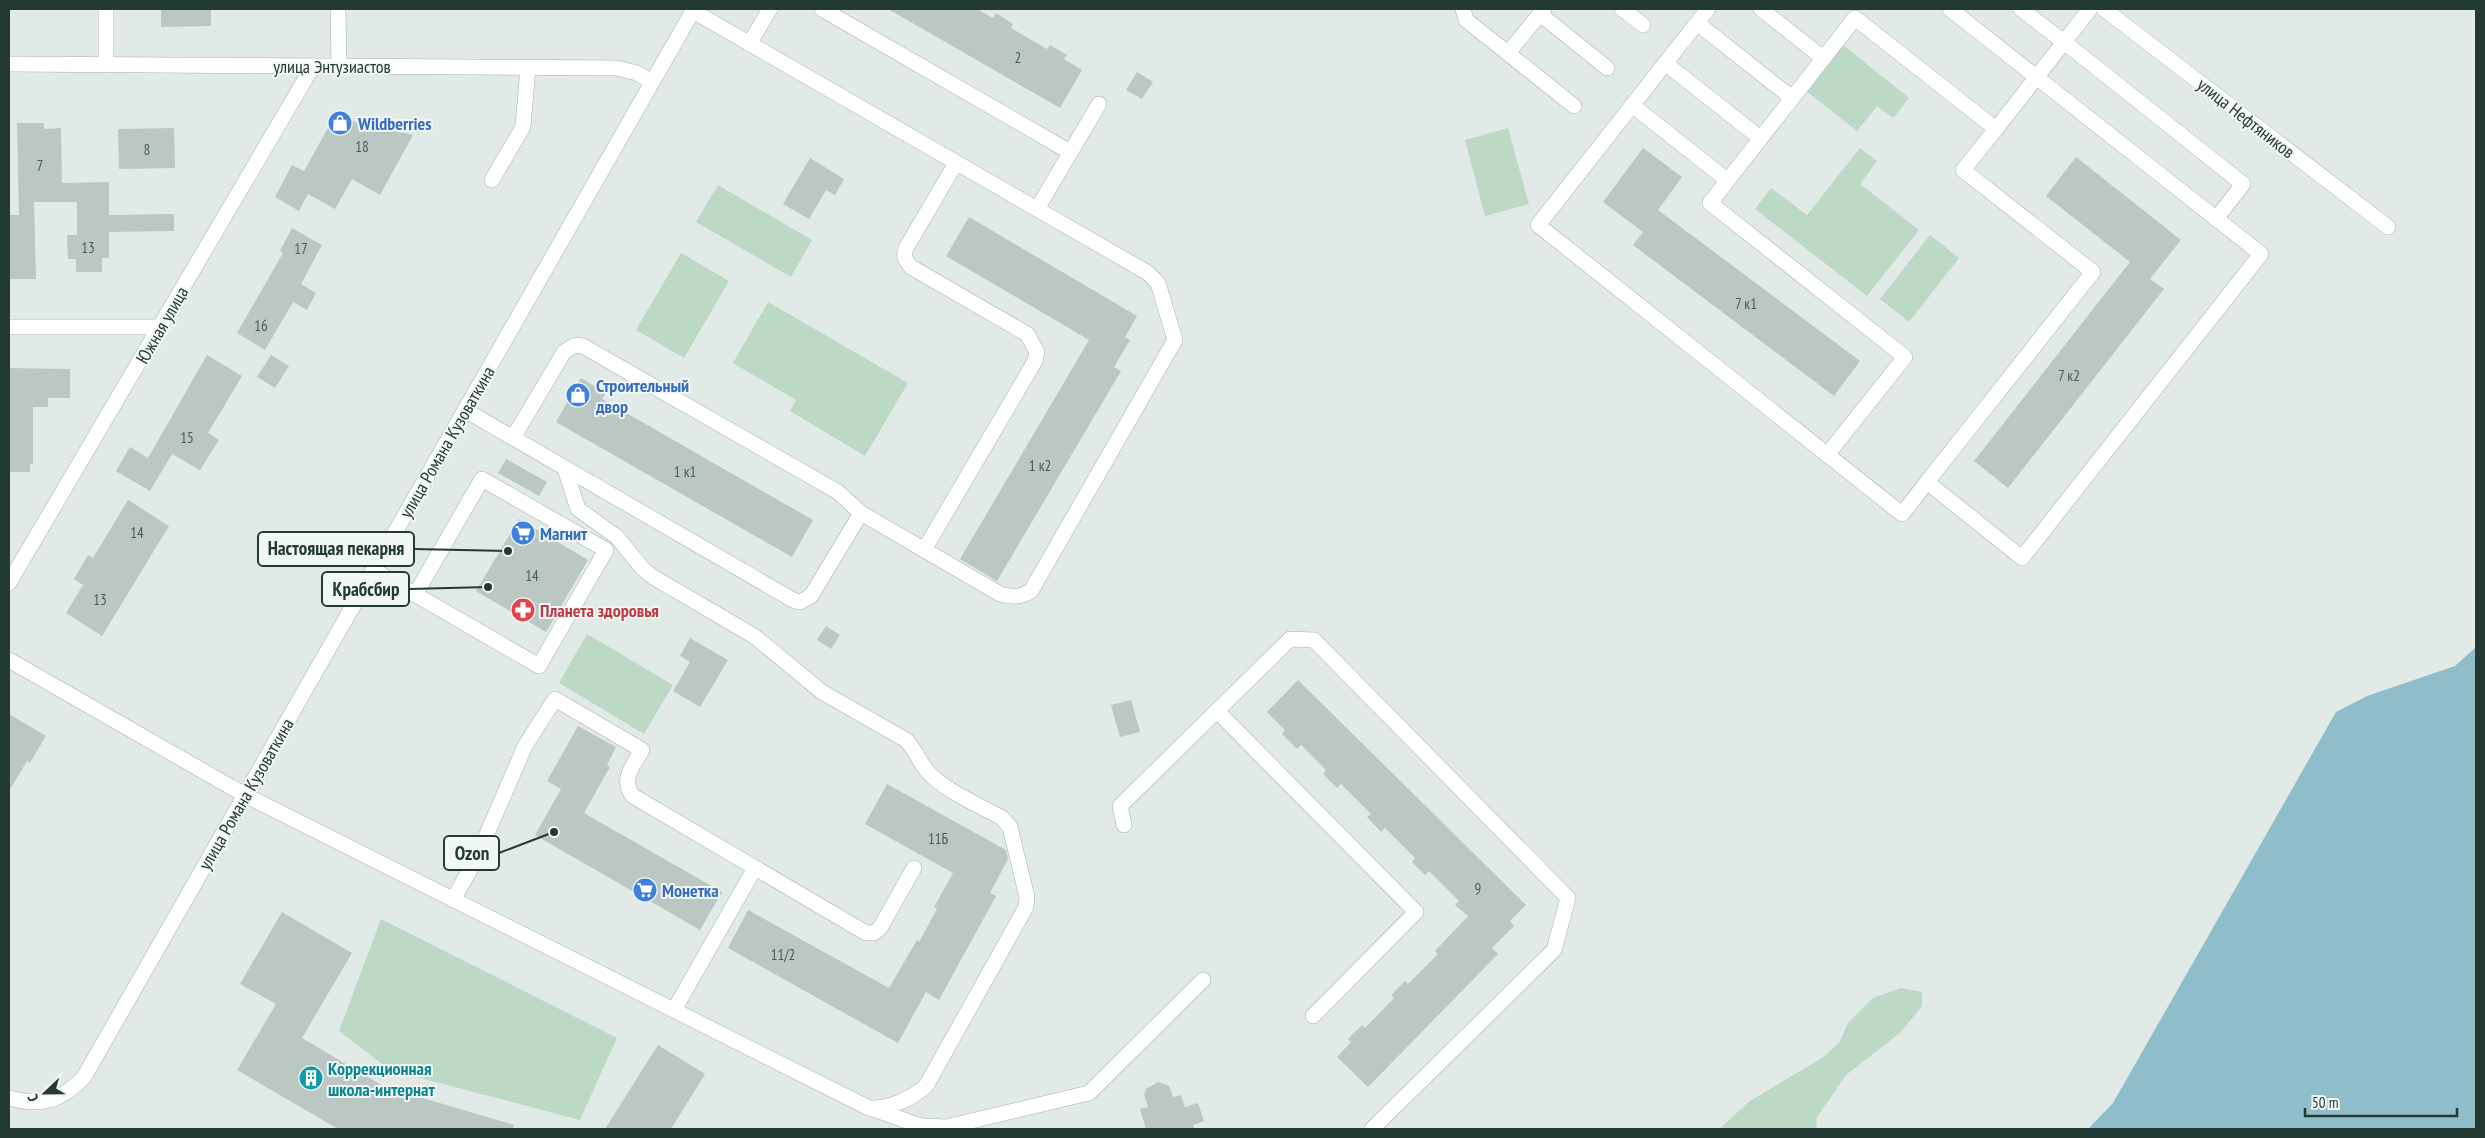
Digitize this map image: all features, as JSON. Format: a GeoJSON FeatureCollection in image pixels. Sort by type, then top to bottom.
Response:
{"type":"FeatureCollection","features":[{"type":"Feature","properties":{"kind":"street"},"geometry":{"type":"LineString","coordinates":[[106,9],[106,65]]}},
{"type":"Feature","properties":{"kind":"street"},"geometry":{"type":"LineString","coordinates":[[338,9],[339,66]]}},
{"type":"Feature","properties":{"kind":"street"},"geometry":{"type":"LineString","coordinates":[[749,44],[770,9]]}},
{"type":"Feature","properties":{"kind":"street"},"geometry":{"type":"LineString","coordinates":[[822,9],[1070,152]]}},
{"type":"Feature","properties":{"kind":"street"},"geometry":{"type":"LineString","coordinates":[[1463,9],[1466,20],[1574,106]]}},
{"type":"Feature","properties":{"kind":"street"},"geometry":{"type":"LineString","coordinates":[[1622,9],[1642,25]]}},
{"type":"Feature","properties":{"kind":"street"},"geometry":{"type":"LineString","coordinates":[[1708,9],[1538,225],[1902,514],[2093,272],[1963,170],[2090,9]]}},
{"type":"Feature","properties":{"kind":"street"},"geometry":{"type":"LineString","coordinates":[[1761,9],[1823,58]]}},
{"type":"Feature","properties":{"kind":"street"},"geometry":{"type":"LineString","coordinates":[[1927,482],[2022,558],[2261,254],[1950,9]]}},
{"type":"Feature","properties":{"kind":"street"},"geometry":{"type":"LineString","coordinates":[[2021,9],[2244,184],[2216,219]]}},
{"type":"Feature","properties":{"kind":"street","name":"улица Нефтяников"},"geometry":{"type":"LineString","coordinates":[[2104,9],[2388,227]]}},
{"type":"Feature","properties":{"kind":"street"},"geometry":{"type":"LineString","coordinates":[[513,438],[564,352],[575,345],[583,346],[838,492],[861,513],[1000,594],[1012,597],[1022,596],[1031,591],[1175,340],[1154,278],[693,10]]}},
{"type":"Feature","properties":{"kind":"street","name":"улица Романа Кузоваткина"},"geometry":{"type":"LineString","coordinates":[[9,1098],[38,1103],[54,1100],[71,1090],[84,1077],[693,10]]}},
{"type":"Feature","properties":{"kind":"street"},"geometry":{"type":"LineString","coordinates":[[1508,53],[1542,11],[1607,68]]}},
{"type":"Feature","properties":{"kind":"street"},"geometry":{"type":"LineString","coordinates":[[1827,455],[1904,357],[1710,203],[1823,58],[1849,13],[1996,129]]}},
{"type":"Feature","properties":{"kind":"street"},"geometry":{"type":"LineString","coordinates":[[1697,23],[1792,98]]}},
{"type":"Feature","properties":{"kind":"street"},"geometry":{"type":"LineString","coordinates":[[1665,63],[1760,138]]}},
{"type":"Feature","properties":{"kind":"street","name":"улица Энтузиастов"},"geometry":{"type":"LineString","coordinates":[[9,64],[617,68],[637,73],[652,82]]}},
{"type":"Feature","properties":{"kind":"street","name":"Южная улица"},"geometry":{"type":"LineString","coordinates":[[9,583],[313,66]]}},
{"type":"Feature","properties":{"kind":"street"},"geometry":{"type":"LineString","coordinates":[[492,180],[522,127],[528,67]]}},
{"type":"Feature","properties":{"kind":"street"},"geometry":{"type":"LineString","coordinates":[[1037,209],[1098,104]]}},
{"type":"Feature","properties":{"kind":"street"},"geometry":{"type":"LineString","coordinates":[[1632,105],[1727,180]]}},
{"type":"Feature","properties":{"kind":"street"},"geometry":{"type":"LineString","coordinates":[[924,550],[1035,360],[1037,352],[1027,334],[911,266],[906,261],[904,254],[906,248],[956,163]]}},
{"type":"Feature","properties":{"kind":"street"},"geometry":{"type":"LineString","coordinates":[[9,327],[161,327]]}},
{"type":"Feature","properties":{"kind":"street"},"geometry":{"type":"LineString","coordinates":[[465,410],[793,600],[800,602],[811,596],[861,513]]}},
{"type":"Feature","properties":{"kind":"street"},"geometry":{"type":"LineString","coordinates":[[565,469],[578,509],[617,537],[643,569],[653,578],[754,636],[822,692],[906,740],[914,748],[927,772],[937,780],[1002,818],[1010,827],[1027,897],[1026,907],[926,1086],[915,1095],[881,1109],[869,1108]]}},
{"type":"Feature","properties":{"kind":"street"},"geometry":{"type":"LineString","coordinates":[[373,570],[538,666],[606,550],[482,479],[415,594]]}},
{"type":"Feature","properties":{"kind":"street"},"geometry":{"type":"LineString","coordinates":[[1124,825],[1120,806],[1290,639],[1314,640],[1568,898],[1554,950],[1372,1129]]}},
{"type":"Feature","properties":{"kind":"street"},"geometry":{"type":"LineString","coordinates":[[9,660],[245,795],[869,1108],[921,1126],[946,1127],[1089,1093],[1203,980]]}},
{"type":"Feature","properties":{"kind":"street"},"geometry":{"type":"LineString","coordinates":[[453,900],[477,858],[525,746],[555,699],[642,750],[626,778],[627,788],[633,796],[866,933],[874,933],[880,928],[914,868]]}},
{"type":"Feature","properties":{"kind":"street"},"geometry":{"type":"LineString","coordinates":[[1217,711],[1416,912],[1313,1016]]}},
{"type":"Feature","properties":{"kind":"street"},"geometry":{"type":"LineString","coordinates":[[674,1010],[755,868]]}},
{"type":"Feature","properties":{"kind":"green space"},"geometry":{"type":"Polygon","coordinates":[[[1843,45],[1909,98],[1893,118],[1877,106],[1857,131],[1806,91],[1843,45]]]}},
{"type":"Feature","properties":{"kind":"green space"},"geometry":{"type":"Polygon","coordinates":[[[1508,128],[1529,204],[1485,216],[1465,140],[1508,128]]]}},
{"type":"Feature","properties":{"kind":"green space"},"geometry":{"type":"Polygon","coordinates":[[[1860,148],[1877,161],[1860,184],[1919,230],[1867,296],[1755,209],[1771,188],[1807,215],[1860,148]]]}},
{"type":"Feature","properties":{"kind":"green space"},"geometry":{"type":"Polygon","coordinates":[[[718,185],[812,240],[791,277],[696,222],[718,185]]]}},
{"type":"Feature","properties":{"kind":"green space"},"geometry":{"type":"Polygon","coordinates":[[[1930,235],[1959,258],[1909,322],[1880,299],[1930,235]]]}},
{"type":"Feature","properties":{"kind":"green space"},"geometry":{"type":"Polygon","coordinates":[[[681,253],[729,281],[684,358],[636,330],[681,253]]]}},
{"type":"Feature","properties":{"kind":"green space"},"geometry":{"type":"Polygon","coordinates":[[[768,302],[908,383],[865,456],[790,411],[796,400],[733,363],[768,302]]]}},
{"type":"Feature","properties":{"kind":"green space"},"geometry":{"type":"Polygon","coordinates":[[[587,634],[673,685],[644,734],[559,683],[587,634]]]}},
{"type":"Feature","properties":{"kind":"green space"},"geometry":{"type":"Polygon","coordinates":[[[381,919],[617,1038],[580,1120],[390,1070],[339,1031],[381,919]]]}},
{"type":"Feature","properties":{"kind":"green space"},"geometry":{"type":"Polygon","coordinates":[[[1901,988],[1922,992],[1922,1006],[1901,1032],[1846,1075],[1817,1117],[1816,1129],[1719,1129],[1750,1101],[1822,1058],[1839,1043],[1848,1023],[1873,998],[1901,988]]]}},
{"type":"Feature","properties":{"kind":"water"},"geometry":{"type":"Polygon","coordinates":[[[2476,647],[2476,1129],[2088,1129],[2113,1103],[2336,712],[2367,696],[2455,666],[2476,647]]]}},
{"type":"Feature","properties":{"kind":"building"},"geometry":{"type":"Polygon","coordinates":[[[161,9],[211,9],[211,26],[161,27],[161,9]]]}},
{"type":"Feature","properties":{"kind":"building"},"geometry":{"type":"Polygon","coordinates":[[[888,9],[977,9],[993,18],[996,13],[1013,24],[1011,28],[1047,49],[1050,45],[1067,55],[1064,59],[1082,70],[1060,108],[888,9]]]}},
{"type":"Feature","properties":{"kind":"building"},"geometry":{"type":"Polygon","coordinates":[[[1137,72],[1153,82],[1142,99],[1126,90],[1137,72]]]}},
{"type":"Feature","properties":{"kind":"building"},"geometry":{"type":"Polygon","coordinates":[[[334,117],[413,135],[380,195],[352,179],[335,209],[308,194],[299,211],[275,197],[292,165],[304,171],[334,117]]]}},
{"type":"Feature","properties":{"kind":"building"},"geometry":{"type":"Polygon","coordinates":[[[17,123],[44,123],[44,129],[61,128],[62,183],[109,182],[109,215],[174,214],[174,231],[109,232],[109,258],[102,258],[102,272],[76,272],[76,259],[68,259],[67,235],[77,235],[77,202],[34,202],[36,279],[9,279],[9,215],[19,215],[17,123]]]}},
{"type":"Feature","properties":{"kind":"building"},"geometry":{"type":"Polygon","coordinates":[[[174,128],[175,168],[119,169],[118,129],[174,128]]]}},
{"type":"Feature","properties":{"kind":"building"},"geometry":{"type":"Polygon","coordinates":[[[1643,148],[1682,177],[1658,210],[1860,361],[1834,396],[1633,245],[1643,232],[1603,202],[1643,148]]]}},
{"type":"Feature","properties":{"kind":"building"},"geometry":{"type":"Polygon","coordinates":[[[2076,157],[2181,240],[2150,279],[2164,289],[2008,488],[1974,461],[2130,262],[2046,196],[2076,157]]]}},
{"type":"Feature","properties":{"kind":"building"},"geometry":{"type":"Polygon","coordinates":[[[810,158],[844,179],[835,195],[826,190],[809,219],[783,204],[810,158]]]}},
{"type":"Feature","properties":{"kind":"building"},"geometry":{"type":"Polygon","coordinates":[[[969,217],[1137,316],[1125,337],[1130,340],[1114,367],[1121,371],[997,581],[960,559],[1089,340],[946,256],[969,217]]]}},
{"type":"Feature","properties":{"kind":"building"},"geometry":{"type":"Polygon","coordinates":[[[292,228],[322,245],[301,284],[316,293],[307,310],[293,302],[265,350],[237,333],[283,253],[280,251],[292,228]]]}},
{"type":"Feature","properties":{"kind":"building"},"geometry":{"type":"Polygon","coordinates":[[[207,355],[242,376],[208,433],[219,440],[200,470],[172,454],[150,491],[116,471],[130,447],[148,458],[207,355]]]}},
{"type":"Feature","properties":{"kind":"building"},"geometry":{"type":"Polygon","coordinates":[[[271,355],[289,366],[275,388],[257,377],[271,355]]]}},
{"type":"Feature","properties":{"kind":"building"},"geometry":{"type":"Polygon","coordinates":[[[9,368],[70,369],[70,398],[48,398],[48,407],[33,407],[33,464],[30,464],[30,472],[9,472],[9,368]]]}},
{"type":"Feature","properties":{"kind":"building"},"geometry":{"type":"Polygon","coordinates":[[[581,378],[606,393],[602,399],[813,520],[792,557],[556,422],[581,378]]]}},
{"type":"Feature","properties":{"kind":"building"},"geometry":{"type":"Polygon","coordinates":[[[506,459],[547,482],[539,496],[498,473],[506,459]]]}},
{"type":"Feature","properties":{"kind":"building"},"geometry":{"type":"Polygon","coordinates":[[[128,500],[169,526],[102,636],[66,613],[83,585],[74,579],[88,555],[93,558],[128,500]]]}},
{"type":"Feature","properties":{"kind":"building"},"geometry":{"type":"Polygon","coordinates":[[[519,519],[588,560],[546,632],[476,591],[519,519]]]}},
{"type":"Feature","properties":{"kind":"building"},"geometry":{"type":"Polygon","coordinates":[[[826,626],[840,635],[831,649],[817,640],[826,626]]]}},
{"type":"Feature","properties":{"kind":"building"},"geometry":{"type":"Polygon","coordinates":[[[690,638],[728,660],[700,707],[673,691],[690,662],[680,656],[690,638]]]}},
{"type":"Feature","properties":{"kind":"building"},"geometry":{"type":"Polygon","coordinates":[[[1298,680],[1526,905],[1510,921],[1514,926],[1492,948],[1498,954],[1368,1087],[1337,1057],[1351,1042],[1348,1039],[1362,1025],[1365,1028],[1394,998],[1391,995],[1405,981],[1408,984],[1438,954],[1435,951],[1468,916],[1455,905],[1459,901],[1429,871],[1425,875],[1412,862],[1415,858],[1385,828],[1381,832],[1367,817],[1371,814],[1341,784],[1337,788],[1323,774],[1326,770],[1301,745],[1297,749],[1282,734],[1285,730],[1267,712],[1298,680]]]}},
{"type":"Feature","properties":{"kind":"building"},"geometry":{"type":"Polygon","coordinates":[[[1131,700],[1140,732],[1120,737],[1111,705],[1131,700]]]}},
{"type":"Feature","properties":{"kind":"building"},"geometry":{"type":"Polygon","coordinates":[[[9,714],[46,736],[30,763],[27,761],[9,791],[9,714]]]}},
{"type":"Feature","properties":{"kind":"building"},"geometry":{"type":"Polygon","coordinates":[[[578,726],[616,747],[607,765],[610,767],[584,813],[722,892],[700,930],[535,835],[561,789],[547,781],[578,726]]]}},
{"type":"Feature","properties":{"kind":"building"},"geometry":{"type":"Polygon","coordinates":[[[887,784],[1006,850],[1008,859],[990,893],[996,896],[939,1000],[926,992],[898,1043],[728,948],[748,910],[889,988],[917,940],[919,942],[937,909],[934,907],[953,873],[865,824],[887,784]]]}},
{"type":"Feature","properties":{"kind":"building","name":"Коррекционная школа-интернат"},"geometry":{"type":"Polygon","coordinates":[[[282,912],[352,953],[302,1038],[385,1087],[514,1125],[513,1129],[338,1129],[237,1070],[276,1004],[240,984],[282,912]]]}},
{"type":"Feature","properties":{"kind":"building"},"geometry":{"type":"Polygon","coordinates":[[[658,1045],[705,1074],[671,1129],[605,1129],[658,1045]]]}},
{"type":"Feature","properties":{"kind":"building"},"geometry":{"type":"Polygon","coordinates":[[[1158,1082],[1169,1086],[1173,1097],[1181,1095],[1185,1107],[1198,1103],[1204,1121],[1193,1125],[1194,1129],[1146,1129],[1140,1109],[1148,1107],[1144,1095],[1146,1089],[1158,1082]]]}},
{"type":"Feature","properties":{"kind":"place","name":"Wildberries"},"geometry":{"type":"Point","coordinates":[340,123]}},
{"type":"Feature","properties":{"kind":"place","name":"Строительный двор"},"geometry":{"type":"Point","coordinates":[578,395]}},
{"type":"Feature","properties":{"kind":"place","name":"Магнит"},"geometry":{"type":"Point","coordinates":[523,533]}},
{"type":"Feature","properties":{"kind":"place","name":"Настоящая пекарня"},"geometry":{"type":"Point","coordinates":[508,551]}},
{"type":"Feature","properties":{"kind":"place","name":"Крабсбир"},"geometry":{"type":"Point","coordinates":[488,587]}},
{"type":"Feature","properties":{"kind":"place","name":"Планета здоровья"},"geometry":{"type":"Point","coordinates":[523,610]}},
{"type":"Feature","properties":{"kind":"place","name":"Ozon"},"geometry":{"type":"Point","coordinates":[554,832]}},
{"type":"Feature","properties":{"kind":"place","name":"Монетка"},"geometry":{"type":"Point","coordinates":[645,890]}},
{"type":"Feature","properties":{"kind":"place","name":"Коррекционная школа-интернат"},"geometry":{"type":"Point","coordinates":[311,1078]}}]}
